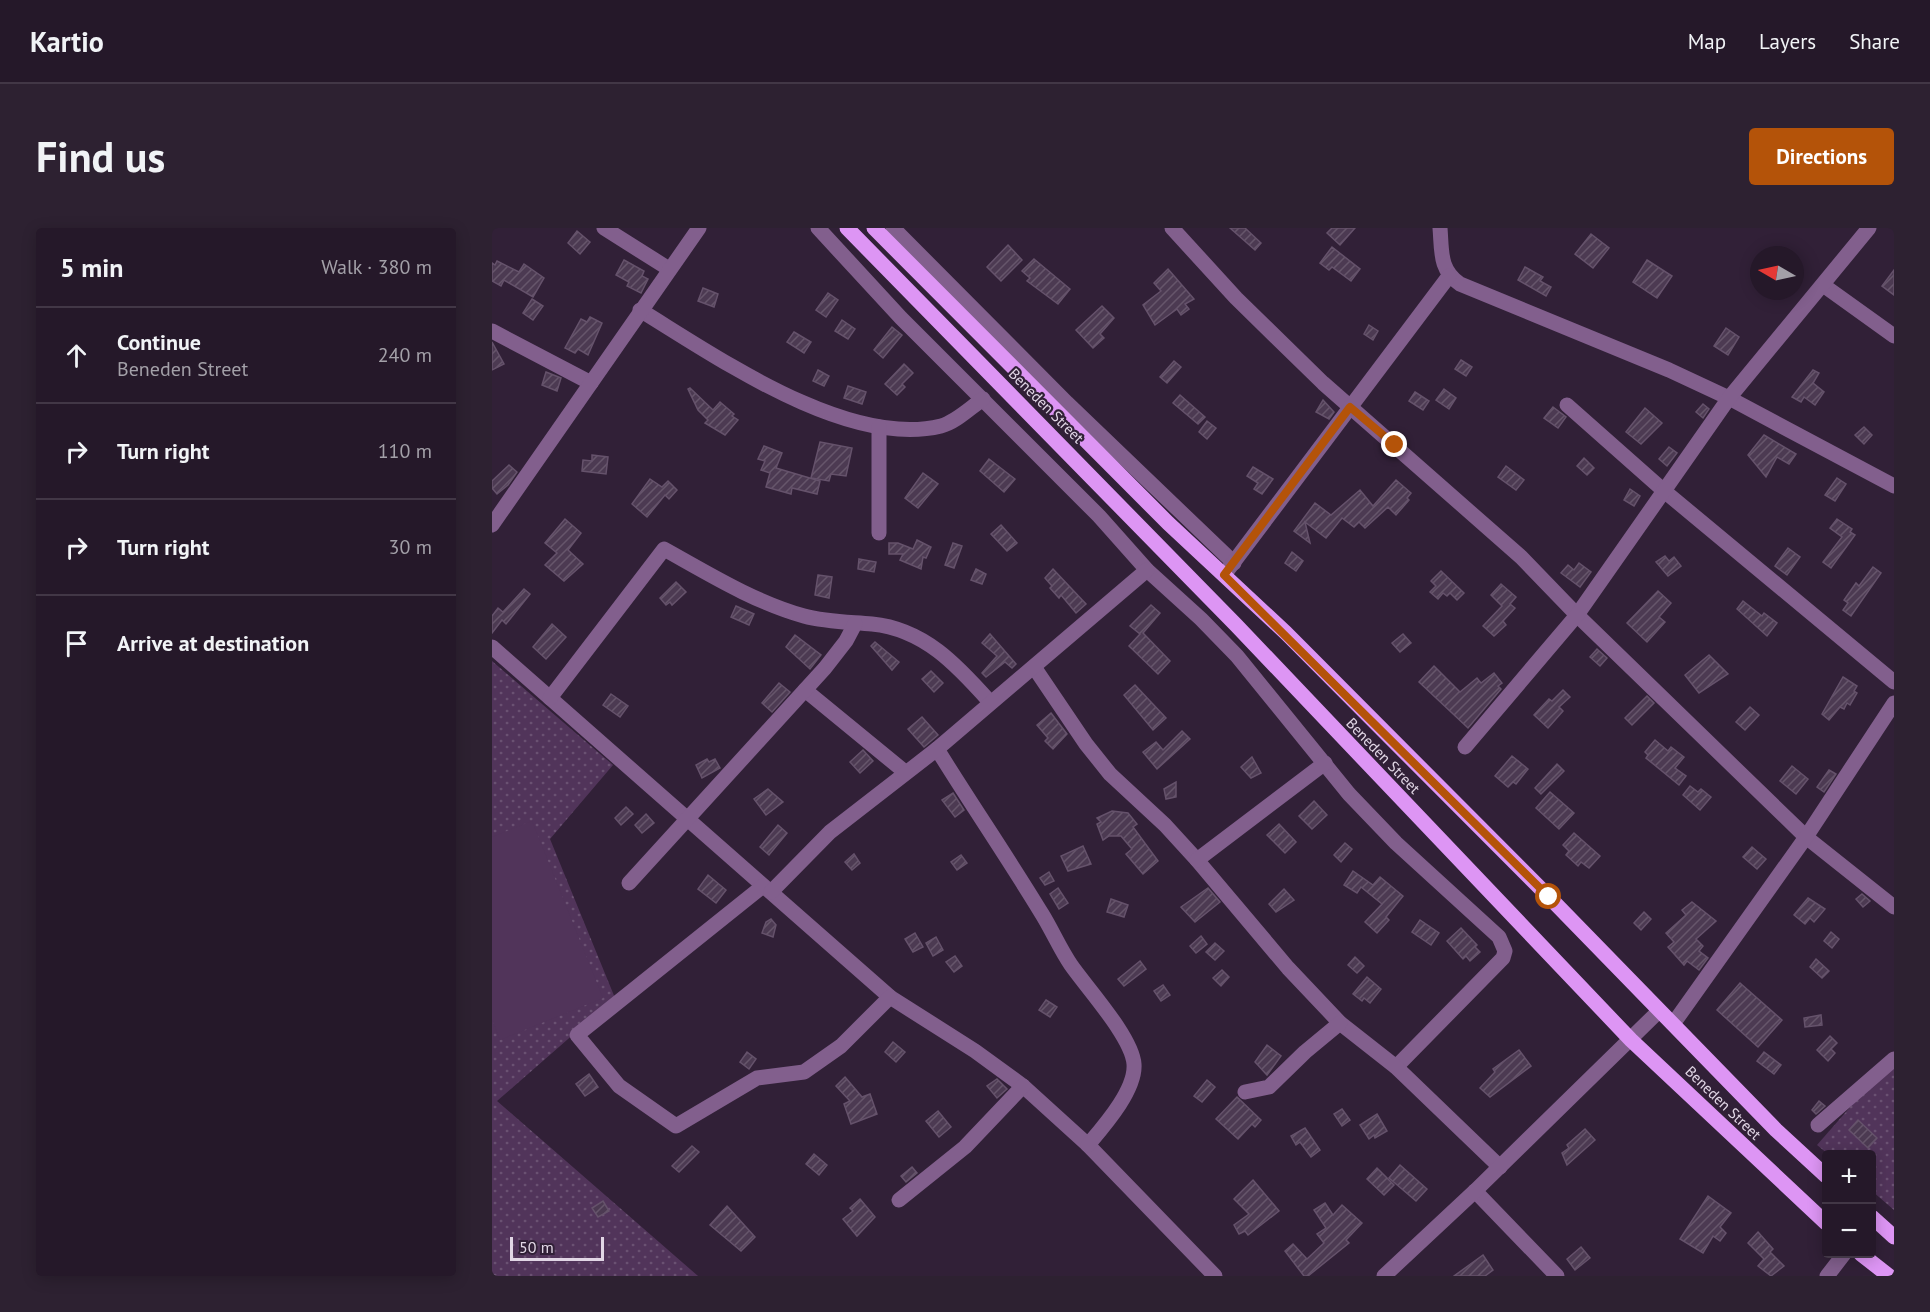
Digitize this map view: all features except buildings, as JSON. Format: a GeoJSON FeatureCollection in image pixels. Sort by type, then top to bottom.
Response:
{"type":"FeatureCollection","features":[{"type":"Feature","properties":{"kind":"main road","name":"Beneden Street"},"geometry":{"type":"LineString","coordinates":[[847,228],[1236,625],[1631,1040],[1822,1218]]}},
{"type":"Feature","properties":{"kind":"main road","name":"Beneden Street"},"geometry":{"type":"LineString","coordinates":[[874,228],[1168,523],[1229,569],[1776,1130],[1822,1171]]}},
{"type":"Feature","properties":{"kind":"main road"},"geometry":{"type":"LineString","coordinates":[[1876,1221],[1894,1237]]}},
{"type":"Feature","properties":{"kind":"main road"},"geometry":{"type":"LineString","coordinates":[[1866,1258],[1889,1276]]}},
{"type":"Feature","properties":{"kind":"street"},"geometry":{"type":"LineString","coordinates":[[604,228],[669,269]]}},
{"type":"Feature","properties":{"kind":"street"},"geometry":{"type":"LineString","coordinates":[[492,525],[699,228]]}},
{"type":"Feature","properties":{"kind":"street"},"geometry":{"type":"LineString","coordinates":[[818,228],[901,318],[1100,516],[1147,570],[1201,619],[1252,672],[1349,794],[1388,835],[1503,944],[1503,958],[1396,1067]]}},
{"type":"Feature","properties":{"kind":"street"},"geometry":{"type":"LineString","coordinates":[[893,228],[1229,569],[1449,276]]}},
{"type":"Feature","properties":{"kind":"street"},"geometry":{"type":"LineString","coordinates":[[1172,228],[1236,298],[1350,407],[1521,557],[1577,615],[1806,837],[1894,907]]}},
{"type":"Feature","properties":{"kind":"street"},"geometry":{"type":"LineString","coordinates":[[1440,228],[1443,262],[1449,276],[1460,284],[1669,370],[1729,398],[1894,486]]}},
{"type":"Feature","properties":{"kind":"street"},"geometry":{"type":"LineString","coordinates":[[1465,747],[1577,615],[1729,398],[1869,228]]}},
{"type":"Feature","properties":{"kind":"street"},"geometry":{"type":"LineString","coordinates":[[1823,285],[1894,336]]}},
{"type":"Feature","properties":{"kind":"street"},"geometry":{"type":"LineString","coordinates":[[640,310],[730,364],[822,411],[879,427],[926,428],[944,425],[983,399]]}},
{"type":"Feature","properties":{"kind":"street"},"geometry":{"type":"LineString","coordinates":[[492,331],[591,383]]}},
{"type":"Feature","properties":{"kind":"street"},"geometry":{"type":"LineString","coordinates":[[1567,405],[1663,490],[1894,682]]}},
{"type":"Feature","properties":{"kind":"street"},"geometry":{"type":"LineString","coordinates":[[879,427],[879,533]]}},
{"type":"Feature","properties":{"kind":"street"},"geometry":{"type":"LineString","coordinates":[[550,698],[664,549],[775,607],[804,616],[893,627],[911,633],[932,645],[958,666],[990,702]]}},
{"type":"Feature","properties":{"kind":"street"},"geometry":{"type":"LineString","coordinates":[[890,997],[841,1046],[804,1072],[758,1077],[676,1126],[620,1086],[577,1035],[767,889],[830,832],[936,748],[1147,570]]}},
{"type":"Feature","properties":{"kind":"street"},"geometry":{"type":"LineString","coordinates":[[629,883],[805,690],[836,654],[855,624]]}},
{"type":"Feature","properties":{"kind":"street"},"geometry":{"type":"LineString","coordinates":[[492,647],[890,997],[975,1051],[1023,1086],[1088,1145],[1215,1276]]}},
{"type":"Feature","properties":{"kind":"street"},"geometry":{"type":"LineString","coordinates":[[1034,667],[1086,744],[1110,774],[1165,825],[1288,968],[1340,1023],[1396,1067],[1500,1167]]}},
{"type":"Feature","properties":{"kind":"street"},"geometry":{"type":"LineString","coordinates":[[805,690],[905,772]]}},
{"type":"Feature","properties":{"kind":"street"},"geometry":{"type":"LineString","coordinates":[[1673,1024],[1806,837],[1894,703]]}},
{"type":"Feature","properties":{"kind":"street"},"geometry":{"type":"LineString","coordinates":[[936,748],[1042,915],[1070,964],[1116,1026],[1132,1053],[1134,1069],[1129,1085],[1109,1120],[1088,1145]]}},
{"type":"Feature","properties":{"kind":"street"},"geometry":{"type":"LineString","coordinates":[[1197,860],[1325,763]]}},
{"type":"Feature","properties":{"kind":"street"},"geometry":{"type":"LineString","coordinates":[[1384,1276],[1476,1191],[1659,1011]]}},
{"type":"Feature","properties":{"kind":"street"},"geometry":{"type":"LineString","coordinates":[[1245,1092],[1269,1087],[1305,1052],[1340,1023]]}},
{"type":"Feature","properties":{"kind":"street"},"geometry":{"type":"LineString","coordinates":[[1818,1125],[1894,1059]]}},
{"type":"Feature","properties":{"kind":"street"},"geometry":{"type":"LineString","coordinates":[[899,1200],[965,1146],[1023,1086]]}},
{"type":"Feature","properties":{"kind":"street"},"geometry":{"type":"LineString","coordinates":[[1476,1191],[1557,1276]]}},
{"type":"Feature","properties":{"kind":"street"},"geometry":{"type":"LineString","coordinates":[[1827,1276],[1842,1258]]}},
{"type":"Feature","properties":{"kind":"shaded area"},"geometry":{"type":"Polygon","coordinates":[[[492,661],[613,765],[550,839],[615,998],[497,1101],[698,1276],[492,1276],[492,661]]]}},
{"type":"Feature","properties":{"kind":"shaded area"},"geometry":{"type":"Polygon","coordinates":[[[532,821],[603,998],[500,1040],[492,1019],[492,837],[532,821]]]}},
{"type":"Feature","properties":{"kind":"shaded area"},"geometry":{"type":"Polygon","coordinates":[[[1894,1057],[1894,1210],[1876,1194],[1876,1150],[1823,1150],[1817,1145],[1894,1057]]]}},
{"type":"Feature","properties":{"kind":"route"},"geometry":{"type":"LineString","coordinates":[[1395,445],[1350,407],[1224,575],[1286,633],[1549,897]]}}]}
